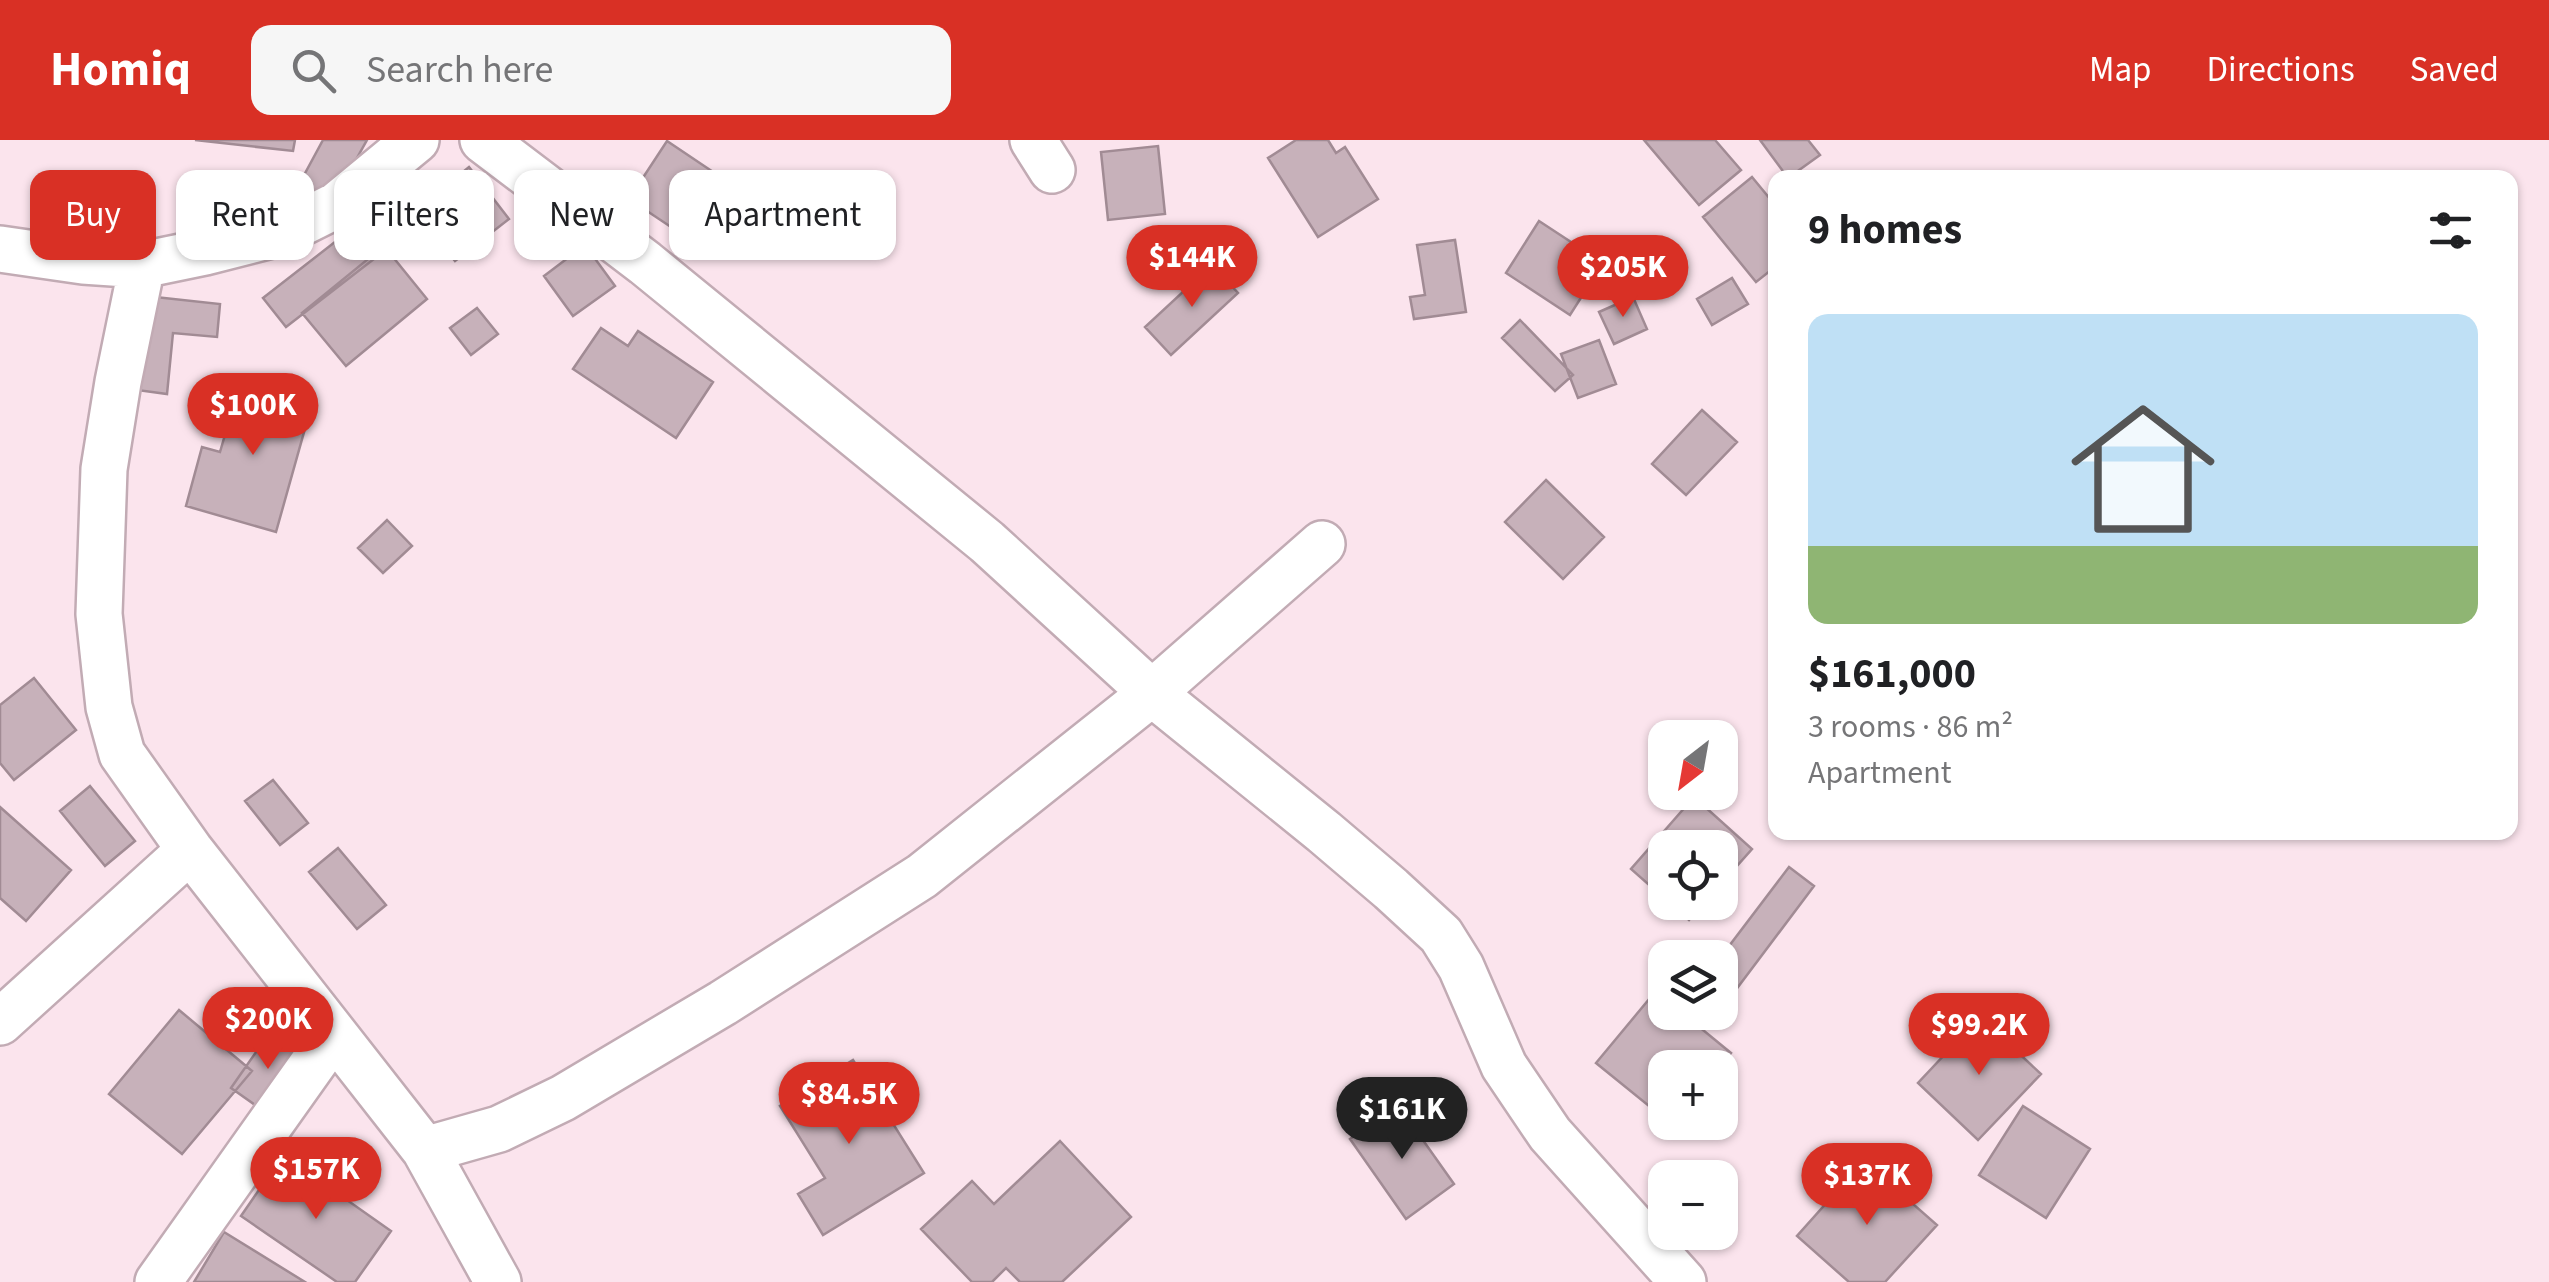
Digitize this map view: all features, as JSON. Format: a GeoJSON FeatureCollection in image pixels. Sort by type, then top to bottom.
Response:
{"type":"FeatureCollection","features":[{"type":"Feature","properties":{"kind":"street"},"geometry":{"type":"LineString","coordinates":[[0,250],[142,265],[284,232],[337,205],[416,140]]}},
{"type":"Feature","properties":{"kind":"street"},"geometry":{"type":"LineString","coordinates":[[483,140],[645,263],[959,519],[1152,693],[1324,832],[1440,934],[1468,981],[1504,1066],[1550,1134],[1683,1282]]}},
{"type":"Feature","properties":{"kind":"street"},"geometry":{"type":"LineString","coordinates":[[142,265],[104,468],[99,614],[109,707],[122,754],[190,850],[425,1150],[498,1282]]}},
{"type":"Feature","properties":{"kind":"street"},"geometry":{"type":"LineString","coordinates":[[425,1150],[499,1128],[563,1098],[739,993],[922,876],[1152,693],[1322,544]]}},
{"type":"Feature","properties":{"kind":"street"},"geometry":{"type":"LineString","coordinates":[[0,1022],[190,850]]}},
{"type":"Feature","properties":{"kind":"street"},"geometry":{"type":"LineString","coordinates":[[158,1282],[334,1034]]}},
{"type":"Feature","properties":{"kind":"building"},"geometry":{"type":"Polygon","coordinates":[[[195,140],[295,140],[293,151],[195,140]]]}},
{"type":"Feature","properties":{"kind":"building"},"geometry":{"type":"Polygon","coordinates":[[[323,140],[367,140],[350,170],[334,170],[334,199],[329,208],[314,200],[314,170],[307,170],[323,140]]]}},
{"type":"Feature","properties":{"kind":"building"},"geometry":{"type":"Polygon","coordinates":[[[1296,140],[1328,140],[1336,153],[1345,147],[1378,199],[1318,237],[1268,158],[1296,140]]]}},
{"type":"Feature","properties":{"kind":"building"},"geometry":{"type":"Polygon","coordinates":[[[1644,140],[1715,140],[1741,170],[1699,205],[1644,140]]]}},
{"type":"Feature","properties":{"kind":"building"},"geometry":{"type":"Polygon","coordinates":[[[1760,140],[1808,140],[1820,155],[1799,170],[1782,170],[1760,140]]]}},
{"type":"Feature","properties":{"kind":"building"},"geometry":{"type":"Polygon","coordinates":[[[667,141],[710,170],[669,170],[669,226],[649,212],[648,170],[667,141]]]}},
{"type":"Feature","properties":{"kind":"building"},"geometry":{"type":"Polygon","coordinates":[[[1158,146],[1165,214],[1108,220],[1101,152],[1158,146]]]}},
{"type":"Feature","properties":{"kind":"building"},"geometry":{"type":"Polygon","coordinates":[[[1752,177],[1768,196],[1768,273],[1756,282],[1703,217],[1752,177]]]}},
{"type":"Feature","properties":{"kind":"building"},"geometry":{"type":"Polygon","coordinates":[[[494,200],[509,219],[494,231],[494,200]]]}},
{"type":"Feature","properties":{"kind":"building"},"geometry":{"type":"Polygon","coordinates":[[[1539,221],[1603,263],[1570,315],[1506,273],[1539,221]]]}},
{"type":"Feature","properties":{"kind":"building"},"geometry":{"type":"Polygon","coordinates":[[[1455,240],[1466,312],[1414,319],[1410,297],[1425,295],[1417,245],[1455,240]]]}},
{"type":"Feature","properties":{"kind":"building"},"geometry":{"type":"Polygon","coordinates":[[[334,243],[334,260],[373,260],[286,327],[263,298],[334,243]]]}},
{"type":"Feature","properties":{"kind":"building"},"geometry":{"type":"Polygon","coordinates":[[[367,260],[395,260],[427,299],[346,366],[302,313],[367,260]]]}},
{"type":"Feature","properties":{"kind":"building"},"geometry":{"type":"Polygon","coordinates":[[[565,260],[596,260],[615,286],[573,316],[544,276],[565,260]]]}},
{"type":"Feature","properties":{"kind":"building"},"geometry":{"type":"Polygon","coordinates":[[[1212,265],[1238,293],[1171,355],[1145,327],[1212,265]]]}},
{"type":"Feature","properties":{"kind":"building"},"geometry":{"type":"Polygon","coordinates":[[[1732,278],[1748,304],[1712,325],[1697,299],[1732,278]]]}},
{"type":"Feature","properties":{"kind":"building"},"geometry":{"type":"Polygon","coordinates":[[[146,296],[220,304],[217,337],[173,333],[167,394],[137,390],[146,296]]]}},
{"type":"Feature","properties":{"kind":"building"},"geometry":{"type":"Polygon","coordinates":[[[1633,297],[1647,329],[1614,344],[1599,312],[1633,297]]]}},
{"type":"Feature","properties":{"kind":"building"},"geometry":{"type":"Polygon","coordinates":[[[477,308],[498,334],[471,355],[450,328],[477,308]]]}},
{"type":"Feature","properties":{"kind":"building"},"geometry":{"type":"Polygon","coordinates":[[[1520,320],[1573,375],[1555,391],[1502,338],[1520,320]]]}},
{"type":"Feature","properties":{"kind":"building"},"geometry":{"type":"Polygon","coordinates":[[[601,328],[628,346],[638,331],[713,382],[676,438],[573,369],[601,328]]]}},
{"type":"Feature","properties":{"kind":"building"},"geometry":{"type":"Polygon","coordinates":[[[1599,340],[1616,384],[1578,398],[1561,354],[1599,340]]]}},
{"type":"Feature","properties":{"kind":"building"},"geometry":{"type":"Polygon","coordinates":[[[241,380],[313,400],[276,532],[186,506],[202,447],[220,452],[241,380]]]}},
{"type":"Feature","properties":{"kind":"building"},"geometry":{"type":"Polygon","coordinates":[[[1702,410],[1737,442],[1686,495],[1652,464],[1702,410]]]}},
{"type":"Feature","properties":{"kind":"building"},"geometry":{"type":"Polygon","coordinates":[[[1546,480],[1604,537],[1563,579],[1505,522],[1546,480]]]}},
{"type":"Feature","properties":{"kind":"building"},"geometry":{"type":"Polygon","coordinates":[[[387,520],[412,546],[383,573],[358,548],[387,520]]]}},
{"type":"Feature","properties":{"kind":"building"},"geometry":{"type":"Polygon","coordinates":[[[34,678],[76,730],[14,780],[0,763],[0,705],[34,678]]]}},
{"type":"Feature","properties":{"kind":"building"},"geometry":{"type":"Polygon","coordinates":[[[273,780],[308,823],[280,845],[245,801],[273,780]]]}},
{"type":"Feature","properties":{"kind":"building"},"geometry":{"type":"Polygon","coordinates":[[[90,786],[135,841],[105,866],[60,811],[90,786]]]}},
{"type":"Feature","properties":{"kind":"building"},"geometry":{"type":"Polygon","coordinates":[[[0,807],[71,870],[26,921],[0,898],[0,807]]]}},
{"type":"Feature","properties":{"kind":"building"},"geometry":{"type":"Polygon","coordinates":[[[1683,810],[1708,810],[1731,830],[1665,830],[1683,810]]]}},
{"type":"Feature","properties":{"kind":"building"},"geometry":{"type":"Polygon","coordinates":[[[1738,836],[1752,849],[1738,865],[1738,836]]]}},
{"type":"Feature","properties":{"kind":"building"},"geometry":{"type":"Polygon","coordinates":[[[338,848],[386,905],[357,929],[309,872],[338,848]]]}},
{"type":"Feature","properties":{"kind":"building"},"geometry":{"type":"Polygon","coordinates":[[[1648,850],[1648,884],[1631,869],[1648,850]]]}},
{"type":"Feature","properties":{"kind":"building"},"geometry":{"type":"Polygon","coordinates":[[[1789,867],[1814,886],[1738,987],[1738,940],[1734,940],[1789,867]]]}},
{"type":"Feature","properties":{"kind":"building"},"geometry":{"type":"Polygon","coordinates":[[[1648,1000],[1648,1030],[1703,1030],[1727,1050],[1648,1050],[1648,1105],[1596,1063],[1648,1000]]]}},
{"type":"Feature","properties":{"kind":"building"},"geometry":{"type":"Polygon","coordinates":[[[179,1010],[252,1071],[182,1154],[109,1094],[179,1010]]]}},
{"type":"Feature","properties":{"kind":"building"},"geometry":{"type":"Polygon","coordinates":[[[1980,1017],[2041,1074],[1978,1140],[1918,1083],[1980,1017]]]}},
{"type":"Feature","properties":{"kind":"building"},"geometry":{"type":"Polygon","coordinates":[[[270,1032],[304,1056],[265,1112],[231,1088],[270,1032]]]}},
{"type":"Feature","properties":{"kind":"building"},"geometry":{"type":"Polygon","coordinates":[[[853,1060],[924,1173],[823,1235],[798,1194],[825,1178],[780,1106],[853,1060]]]}},
{"type":"Feature","properties":{"kind":"building"},"geometry":{"type":"Polygon","coordinates":[[[1398,1105],[1454,1184],[1406,1219],[1350,1139],[1398,1105]]]}},
{"type":"Feature","properties":{"kind":"building"},"geometry":{"type":"Polygon","coordinates":[[[2023,1106],[2090,1149],[2046,1218],[1979,1175],[2023,1106]]]}},
{"type":"Feature","properties":{"kind":"building"},"geometry":{"type":"Polygon","coordinates":[[[1060,1141],[1131,1217],[1062,1282],[1020,1282],[1006,1268],[992,1282],[972,1282],[921,1229],[972,1181],[994,1204],[1060,1141]]]}},
{"type":"Feature","properties":{"kind":"building"},"geometry":{"type":"Polygon","coordinates":[[[283,1155],[391,1231],[355,1282],[337,1282],[241,1216],[283,1155]]]}},
{"type":"Feature","properties":{"kind":"building"},"geometry":{"type":"Polygon","coordinates":[[[1864,1161],[1937,1225],[1885,1282],[1849,1282],[1797,1236],[1864,1161]]]}},
{"type":"Feature","properties":{"kind":"building"},"geometry":{"type":"Polygon","coordinates":[[[224,1232],[305,1282],[194,1282],[224,1232]]]}}]}
